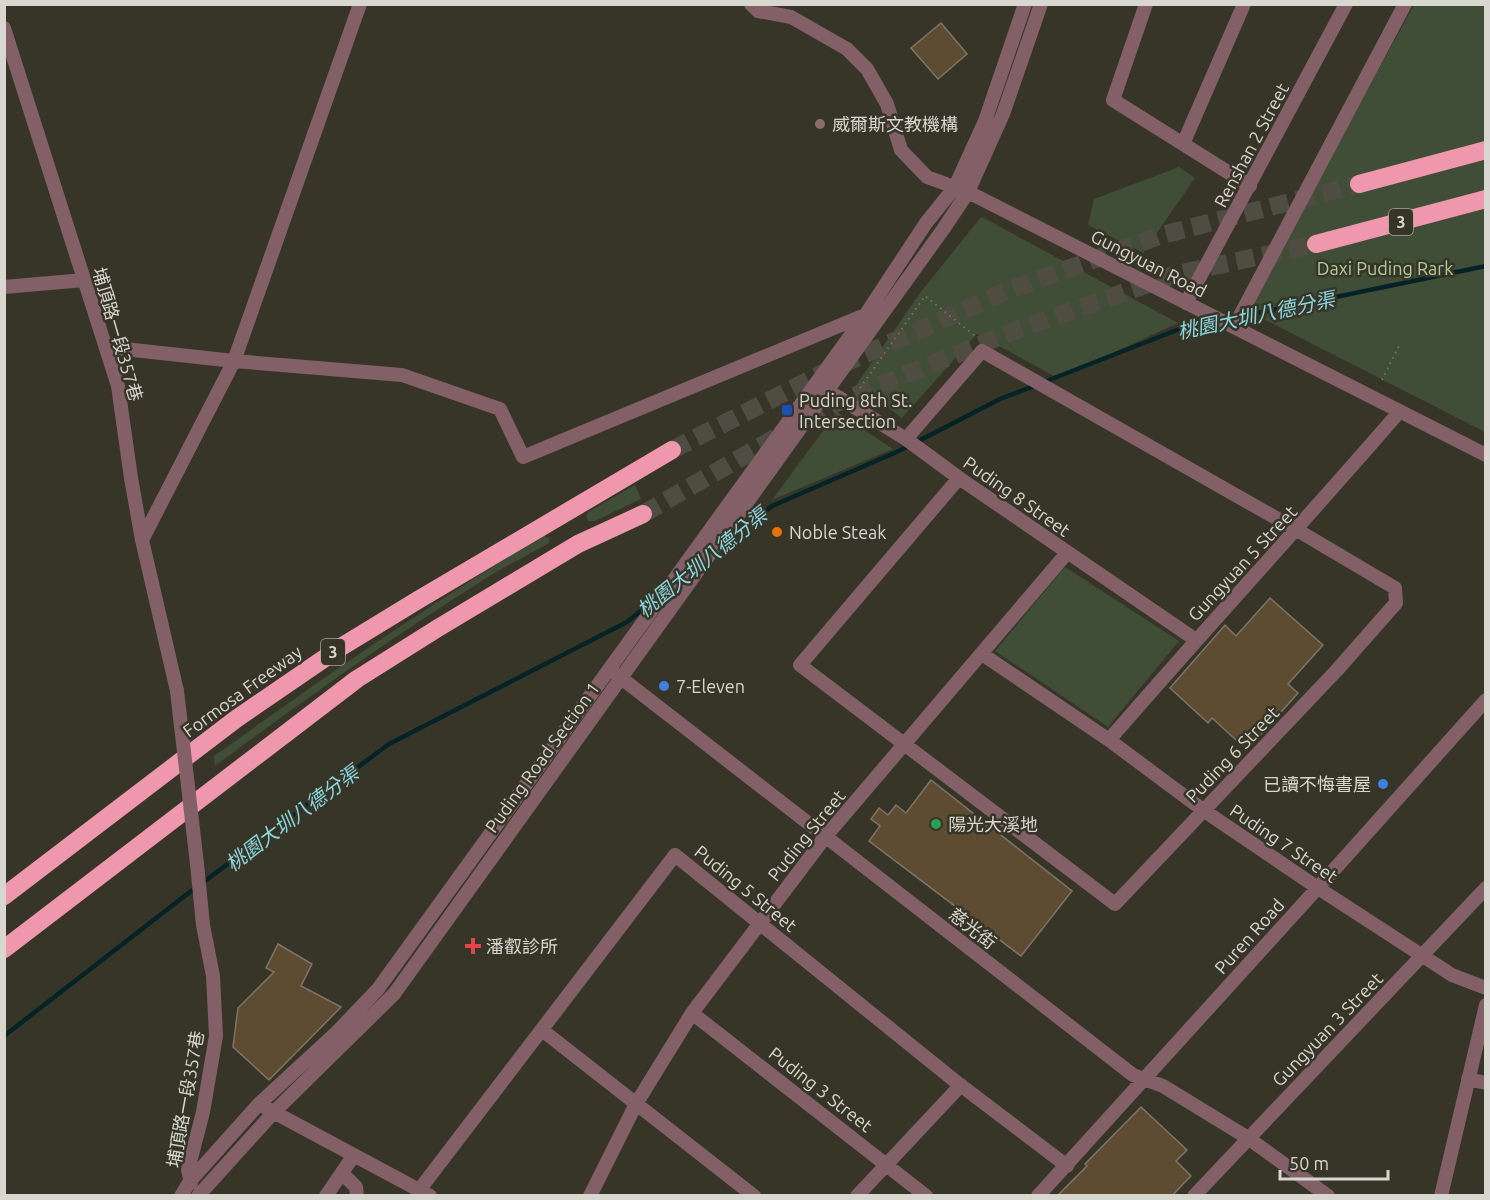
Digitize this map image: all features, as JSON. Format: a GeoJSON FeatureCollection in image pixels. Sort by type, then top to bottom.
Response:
{"type":"FeatureCollection","features":[{"type":"Feature","properties":{"kind":"highway"},"geometry":{"type":"LineString","coordinates":[[1359,184],[1485,150]]}},
{"type":"Feature","properties":{"kind":"highway","name":"3"},"geometry":{"type":"LineString","coordinates":[[1316,244],[1485,199]]}},
{"type":"Feature","properties":{"kind":"highway","name":"Formosa Freeway"},"geometry":{"type":"LineString","coordinates":[[4,896],[236,719],[341,647],[672,450]]}},
{"type":"Feature","properties":{"kind":"highway","name":"3"},"geometry":{"type":"LineString","coordinates":[[4,949],[357,679],[578,544],[643,514]]}},
{"type":"Feature","properties":{"kind":"highway"},"geometry":{"type":"LineString","coordinates":[[558,518],[578,544]]}},
{"type":"Feature","properties":{"kind":"street"},"geometry":{"type":"LineString","coordinates":[[142,540],[234,361],[360,4]]}},
{"type":"Feature","properties":{"kind":"street","name":"Gungyuan Road"},"geometry":{"type":"LineString","coordinates":[[751,4],[758,11],[791,17],[847,49],[867,69],[887,104],[901,150],[927,177],[962,190],[1485,455]]}},
{"type":"Feature","properties":{"kind":"street"},"geometry":{"type":"LineString","coordinates":[[962,190],[1025,4]]}},
{"type":"Feature","properties":{"kind":"street"},"geometry":{"type":"LineString","coordinates":[[962,190],[1003,114],[1041,4]]}},
{"type":"Feature","properties":{"kind":"street"},"geometry":{"type":"LineString","coordinates":[[1146,4],[1113,100],[1250,186]]}},
{"type":"Feature","properties":{"kind":"street"},"geometry":{"type":"LineString","coordinates":[[1183,144],[1244,4]]}},
{"type":"Feature","properties":{"kind":"street","name":"Renshan 2 Street"},"geometry":{"type":"LineString","coordinates":[[1186,303],[1346,4]]}},
{"type":"Feature","properties":{"kind":"street"},"geometry":{"type":"LineString","coordinates":[[1233,327],[1405,4]]}},
{"type":"Feature","properties":{"kind":"street","name":"埔頂路一段357巷"},"geometry":{"type":"LineString","coordinates":[[4,28],[118,386],[142,540],[177,691],[203,925],[213,976],[216,1036],[203,1112],[188,1170],[190,1181],[198,1195]]}},
{"type":"Feature","properties":{"kind":"street","name":"Puding Road Section 1"},"geometry":{"type":"LineString","coordinates":[[181,1196],[190,1181],[259,1104],[335,1034],[378,989],[609,669],[822,387],[884,312],[962,190]]}},
{"type":"Feature","properties":{"kind":"street","name":"Puding Road Section 1"},"geometry":{"type":"LineString","coordinates":[[198,1195],[273,1112],[394,994],[621,678],[822,387],[866,314],[926,223],[962,190]]}},
{"type":"Feature","properties":{"kind":"street"},"geometry":{"type":"LineString","coordinates":[[4,287],[84,280]]}},
{"type":"Feature","properties":{"kind":"street"},"geometry":{"type":"LineString","coordinates":[[106,346],[234,361],[402,375],[500,409],[522,457],[866,314]]}},
{"type":"Feature","properties":{"kind":"street","name":"Puding 6 Street"},"geometry":{"type":"LineString","coordinates":[[906,439],[982,351],[1298,530],[1395,588],[1396,603],[1337,670],[1115,904],[800,665],[959,478]]}},
{"type":"Feature","properties":{"kind":"street","name":"Puding 8 Street"},"geometry":{"type":"LineString","coordinates":[[822,387],[906,439],[1067,553],[1196,640]]}},
{"type":"Feature","properties":{"kind":"street","name":"Gungyuan 5 Street"},"geometry":{"type":"LineString","coordinates":[[1109,740],[1196,640],[1298,530],[1400,411]]}},
{"type":"Feature","properties":{"kind":"street","name":"Puding Street"},"geometry":{"type":"LineString","coordinates":[[590,1196],[636,1104],[692,1013],[826,836],[1067,553]]}},
{"type":"Feature","properties":{"kind":"street","name":"Puding 7 Street"},"geometry":{"type":"LineString","coordinates":[[982,654],[1109,740],[1203,810],[1318,888],[1452,975],[1485,988]]}},
{"type":"Feature","properties":{"kind":"street","name":"慈光街"},"geometry":{"type":"LineString","coordinates":[[609,669],[1133,1075],[1163,1086],[1248,1138],[1321,1194]]}},
{"type":"Feature","properties":{"kind":"street","name":"Puren Road"},"geometry":{"type":"LineString","coordinates":[[1038,1196],[1318,888],[1485,700]]}},
{"type":"Feature","properties":{"kind":"street","name":"Puding 5 Street"},"geometry":{"type":"LineString","coordinates":[[425,1192],[542,1030],[675,855],[961,1085],[1067,1166]]}},
{"type":"Feature","properties":{"kind":"street","name":"Gungyuan 3 Street"},"geometry":{"type":"LineString","coordinates":[[1194,1196],[1485,888]]}},
{"type":"Feature","properties":{"kind":"street"},"geometry":{"type":"LineString","coordinates":[[1441,1196],[1485,1005]]}},
{"type":"Feature","properties":{"kind":"street","name":"Puding 3 Street"},"geometry":{"type":"LineString","coordinates":[[692,1013],[926,1196]]}},
{"type":"Feature","properties":{"kind":"street"},"geometry":{"type":"LineString","coordinates":[[542,1030],[754,1196]]}},
{"type":"Feature","properties":{"kind":"street"},"geometry":{"type":"LineString","coordinates":[[1468,1079],[1485,1083]]}},
{"type":"Feature","properties":{"kind":"street"},"geometry":{"type":"LineString","coordinates":[[857,1196],[961,1085]]}},
{"type":"Feature","properties":{"kind":"street"},"geometry":{"type":"LineString","coordinates":[[259,1104],[425,1192]]}},
{"type":"Feature","properties":{"kind":"street"},"geometry":{"type":"LineString","coordinates":[[326,1196],[354,1155]]}},
{"type":"Feature","properties":{"kind":"street"},"geometry":{"type":"LineString","coordinates":[[342,1173],[356,1187],[357,1196]]}},
{"type":"Feature","properties":{"kind":"path"},"geometry":{"type":"LineString","coordinates":[[860,388],[925,296],[975,336]]}},
{"type":"Feature","properties":{"kind":"path"},"geometry":{"type":"LineString","coordinates":[[1382,380],[1399,346]]}},
{"type":"Feature","properties":{"kind":"green space","name":"Daxi Puding Rark"},"geometry":{"type":"Polygon","coordinates":[[[1414,5],[1485,5],[1485,432],[1246,310],[1414,5]]]}},
{"type":"Feature","properties":{"kind":"green space"},"geometry":{"type":"Polygon","coordinates":[[[1179,167],[1195,178],[1143,253],[1088,225],[1094,199],[1179,167]]]}},
{"type":"Feature","properties":{"kind":"green space"},"geometry":{"type":"Polygon","coordinates":[[[981,217],[1178,323],[1058,378],[977,334],[902,418],[856,385],[920,293],[981,217]]]}},
{"type":"Feature","properties":{"kind":"green space"},"geometry":{"type":"Polygon","coordinates":[[[837,412],[893,449],[772,500],[837,412]]]}},
{"type":"Feature","properties":{"kind":"green space"},"geometry":{"type":"Polygon","coordinates":[[[635,485],[641,499],[595,521],[588,521],[586,516],[588,512],[635,485]]]}},
{"type":"Feature","properties":{"kind":"green space"},"geometry":{"type":"Polygon","coordinates":[[[544,536],[550,539],[549,543],[492,574],[408,629],[215,766],[214,756],[295,699],[418,615],[544,536]]]}},
{"type":"Feature","properties":{"kind":"green space"},"geometry":{"type":"Polygon","coordinates":[[[1065,567],[1179,641],[1108,727],[995,651],[1065,567]]]}},
{"type":"Feature","properties":{"kind":"building"},"geometry":{"type":"Polygon","coordinates":[[[941,23],[967,54],[938,79],[911,48],[941,23]]]}},
{"type":"Feature","properties":{"kind":"building"},"geometry":{"type":"Polygon","coordinates":[[[1270,598],[1323,645],[1288,684],[1298,693],[1247,750],[1212,718],[1208,723],[1170,688],[1225,625],[1236,636],[1270,598]]]}},
{"type":"Feature","properties":{"kind":"building","name":"陽光大溪地"},"geometry":{"type":"Polygon","coordinates":[[[931,780],[1072,891],[1021,956],[869,841],[880,826],[871,819],[879,808],[888,815],[896,805],[906,813],[931,780]]]}},
{"type":"Feature","properties":{"kind":"building"},"geometry":{"type":"Polygon","coordinates":[[[278,944],[312,964],[301,986],[341,1007],[269,1080],[233,1047],[238,1008],[274,972],[266,968],[278,944]]]}},
{"type":"Feature","properties":{"kind":"building"},"geometry":{"type":"Polygon","coordinates":[[[1141,1107],[1187,1150],[1176,1161],[1191,1176],[1172,1196],[1057,1196],[1087,1166],[1085,1164],[1141,1107]]]}},
{"type":"Feature","properties":{"kind":"waterway","name":"桃園大圳八德分渠"},"geometry":{"type":"LineString","coordinates":[[1243,316],[1486,266]]}},
{"type":"Feature","properties":{"kind":"waterway","name":"桃園大圳八德分渠"},"geometry":{"type":"LineString","coordinates":[[1044,382],[1182,328],[1214,322]]}},
{"type":"Feature","properties":{"kind":"waterway","name":"桃園大圳八德分渠"},"geometry":{"type":"LineString","coordinates":[[722,545],[772,506],[899,451],[1000,399],[1037,385]]}},
{"type":"Feature","properties":{"kind":"waterway","name":"桃園大圳八德分渠"},"geometry":{"type":"LineString","coordinates":[[4,1036],[182,898],[389,744],[627,622],[648,605]]}},
{"type":"Feature","properties":{"kind":"tunnel"},"geometry":{"type":"LineString","coordinates":[[672,450],[823,373],[1004,292],[1162,235],[1359,184]]}},
{"type":"Feature","properties":{"kind":"tunnel"},"geometry":{"type":"LineString","coordinates":[[643,514],[834,404],[1011,332],[1177,274],[1316,244]]}},
{"type":"Feature","properties":{"kind":"place","name":"威爾斯文教機構"},"geometry":{"type":"Point","coordinates":[820,124]}},
{"type":"Feature","properties":{"kind":"place","name":"Puding 8th St. Intersection"},"geometry":{"type":"Point","coordinates":[787,410]}},
{"type":"Feature","properties":{"kind":"place","name":"Noble Steak"},"geometry":{"type":"Point","coordinates":[777,532]}},
{"type":"Feature","properties":{"kind":"place","name":"7-Eleven"},"geometry":{"type":"Point","coordinates":[664,686]}},
{"type":"Feature","properties":{"kind":"place","name":"已讀不悔書屋"},"geometry":{"type":"Point","coordinates":[1383,784]}},
{"type":"Feature","properties":{"kind":"place","name":"陽光大溪地"},"geometry":{"type":"Point","coordinates":[936,824]}},
{"type":"Feature","properties":{"kind":"place","name":"潘叡診所"},"geometry":{"type":"Point","coordinates":[473,946]}}]}
